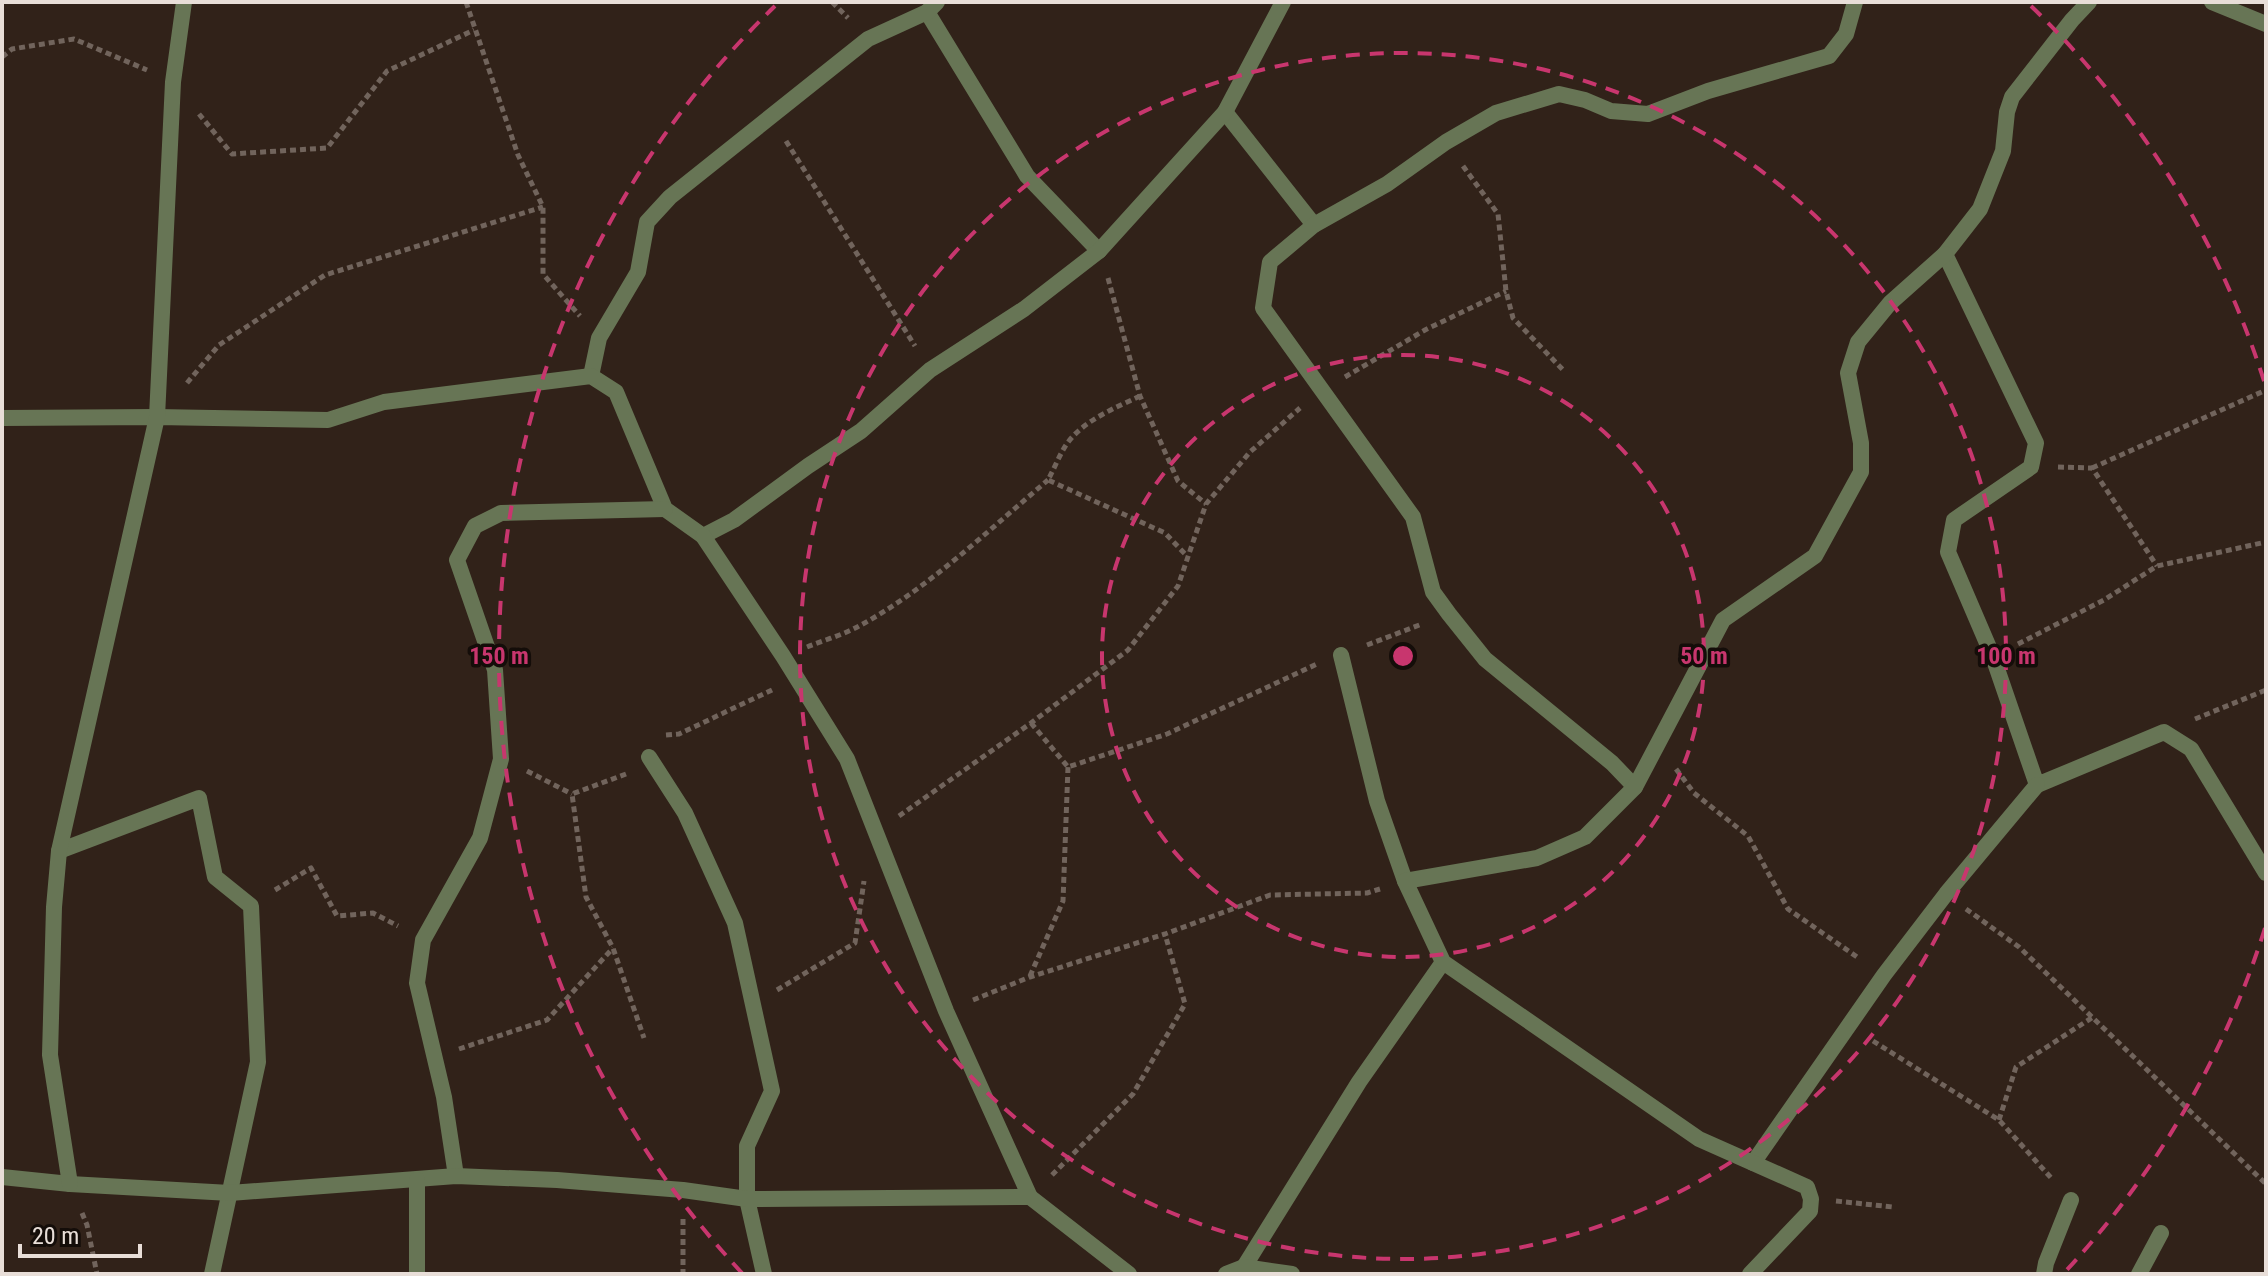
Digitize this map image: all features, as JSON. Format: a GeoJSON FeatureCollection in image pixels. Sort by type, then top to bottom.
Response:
{"type":"FeatureCollection","features":[{"type":"Feature","properties":{"kind":"street"},"geometry":{"type":"LineString","coordinates":[[70,1184],[50,1055],[54,907],[59,851],[157,417],[173,82],[184,2]]}},
{"type":"Feature","properties":{"kind":"street"},"geometry":{"type":"LineString","coordinates":[[703,536],[734,520],[861,431],[930,370],[1024,309],[1099,251],[1225,112],[1283,2]]}},
{"type":"Feature","properties":{"kind":"street"},"geometry":{"type":"LineString","coordinates":[[1635,787],[1612,763],[1485,659],[1433,592],[1413,517],[1263,308],[1270,262],[1314,225],[1387,184],[1446,142],[1496,113],[1559,94],[1611,111],[1648,114],[1708,91],[1829,56],[1846,34],[1855,2]]}},
{"type":"Feature","properties":{"kind":"street"},"geometry":{"type":"LineString","coordinates":[[1405,881],[1537,858],[1585,837],[1635,787],[1723,620],[1815,556],[1861,472],[1861,443],[1848,373],[1858,342],[1890,303],[1945,254],[1980,209],[2003,151],[2007,112],[2012,97],[2089,2]]}},
{"type":"Feature","properties":{"kind":"street"},"geometry":{"type":"LineString","coordinates":[[2212,2],[2266,24]]}},
{"type":"Feature","properties":{"kind":"street"},"geometry":{"type":"LineString","coordinates":[[591,376],[599,338],[638,272],[647,222],[670,197],[868,39],[932,7],[1027,176],[1099,251]]}},
{"type":"Feature","properties":{"kind":"street"},"geometry":{"type":"LineString","coordinates":[[1225,112],[1314,225]]}},
{"type":"Feature","properties":{"kind":"street"},"geometry":{"type":"LineString","coordinates":[[1945,254],[2036,443],[2031,467],[1954,520],[1948,552],[1993,657],[2037,785]]}},
{"type":"Feature","properties":{"kind":"street"},"geometry":{"type":"LineString","coordinates":[[2,418],[328,420],[384,402],[591,376],[616,392],[665,509],[703,536],[847,759],[946,1011],[1030,1197],[1129,1274]]}},
{"type":"Feature","properties":{"kind":"street"},"geometry":{"type":"LineString","coordinates":[[456,1176],[444,1097],[417,983],[423,940],[480,838],[501,759],[495,670],[457,560],[475,526],[501,513],[665,509]]}},
{"type":"Feature","properties":{"kind":"street"},"geometry":{"type":"LineString","coordinates":[[1341,655],[1377,801],[1405,881],[1443,962],[1699,1139],[1807,1187],[1811,1199],[1810,1211],[1750,1274]]}},
{"type":"Feature","properties":{"kind":"street"},"geometry":{"type":"LineString","coordinates":[[1753,1163],[1884,975],[1946,894],[2037,785],[2164,732],[2191,749],[2266,873]]}},
{"type":"Feature","properties":{"kind":"street"},"geometry":{"type":"LineString","coordinates":[[649,757],[685,813],[735,923],[772,1091],[747,1146],[747,1199],[764,1274]]}},
{"type":"Feature","properties":{"kind":"street"},"geometry":{"type":"LineString","coordinates":[[59,851],[199,798],[215,877],[251,906],[258,1062],[212,1274]]}},
{"type":"Feature","properties":{"kind":"street"},"geometry":{"type":"LineString","coordinates":[[1244,1267],[1359,1082],[1443,962]]}},
{"type":"Feature","properties":{"kind":"street"},"geometry":{"type":"LineString","coordinates":[[2,1177],[230,1193],[456,1176],[557,1180],[683,1190],[747,1199],[1030,1197]]}},
{"type":"Feature","properties":{"kind":"street"},"geometry":{"type":"LineString","coordinates":[[417,1180],[417,1274]]}},
{"type":"Feature","properties":{"kind":"street"},"geometry":{"type":"LineString","coordinates":[[2044,1274],[2071,1200]]}},
{"type":"Feature","properties":{"kind":"street"},"geometry":{"type":"LineString","coordinates":[[2139,1274],[2161,1233]]}},
{"type":"Feature","properties":{"kind":"street"},"geometry":{"type":"LineString","coordinates":[[1226,1274],[1244,1267],[1292,1274]]}},
{"type":"Feature","properties":{"kind":"path"},"geometry":{"type":"LineString","coordinates":[[466,2],[518,155],[543,207],[543,274],[599,338]]}},
{"type":"Feature","properties":{"kind":"path"},"geometry":{"type":"LineString","coordinates":[[2,57],[12,49],[74,39],[173,82],[232,154],[327,148],[387,71],[474,30]]}},
{"type":"Feature","properties":{"kind":"path"},"geometry":{"type":"LineString","coordinates":[[770,117],[930,370]]}},
{"type":"Feature","properties":{"kind":"path"},"geometry":{"type":"LineString","coordinates":[[1446,142],[1498,214],[1506,291],[1513,318],[1565,372]]}},
{"type":"Feature","properties":{"kind":"path"},"geometry":{"type":"LineString","coordinates":[[157,417],[219,345],[325,275],[543,207]]}},
{"type":"Feature","properties":{"kind":"path"},"geometry":{"type":"LineString","coordinates":[[1099,251],[1140,396],[1178,481],[1206,504]]}},
{"type":"Feature","properties":{"kind":"path"},"geometry":{"type":"LineString","coordinates":[[752,1005],[855,943],[861,893],[877,832],[1128,650],[1178,586],[1206,504],[1250,452],[1321,391],[1425,330],[1506,291]]}},
{"type":"Feature","properties":{"kind":"path"},"geometry":{"type":"LineString","coordinates":[[2031,467],[2092,468],[2266,390]]}},
{"type":"Feature","properties":{"kind":"path"},"geometry":{"type":"LineString","coordinates":[[501,759],[572,794],[641,768],[664,735],[679,734],[778,687],[783,656],[857,627],[902,599],[981,538],[1048,480],[1067,444],[1082,429],[1140,396]]}},
{"type":"Feature","properties":{"kind":"path"},"geometry":{"type":"LineString","coordinates":[[2092,468],[2157,566]]}},
{"type":"Feature","properties":{"kind":"path"},"geometry":{"type":"LineString","coordinates":[[1048,480],[1165,533],[1187,556]]}},
{"type":"Feature","properties":{"kind":"path"},"geometry":{"type":"LineString","coordinates":[[1993,657],[2104,600],[2157,566],[2266,542]]}},
{"type":"Feature","properties":{"kind":"path"},"geometry":{"type":"LineString","coordinates":[[1068,767],[1167,734],[1291,674],[1449,614]]}},
{"type":"Feature","properties":{"kind":"path"},"geometry":{"type":"LineString","coordinates":[[2164,732],[2266,690]]}},
{"type":"Feature","properties":{"kind":"path"},"geometry":{"type":"LineString","coordinates":[[1030,977],[1063,901],[1068,767],[1031,723]]}},
{"type":"Feature","properties":{"kind":"path"},"geometry":{"type":"LineString","coordinates":[[1657,745],[1694,793],[1748,836],[1788,909],[1884,975]]}},
{"type":"Feature","properties":{"kind":"path"},"geometry":{"type":"LineString","coordinates":[[572,794],[586,897],[613,948],[644,1038]]}},
{"type":"Feature","properties":{"kind":"path"},"geometry":{"type":"LineString","coordinates":[[251,906],[311,868],[337,916],[373,913],[423,940]]}},
{"type":"Feature","properties":{"kind":"path"},"geometry":{"type":"LineString","coordinates":[[946,1011],[1030,977],[1165,934],[1270,895],[1367,893],[1405,881]]}},
{"type":"Feature","properties":{"kind":"path"},"geometry":{"type":"LineString","coordinates":[[1946,894],[2019,947],[2266,1184]]}},
{"type":"Feature","properties":{"kind":"path"},"geometry":{"type":"LineString","coordinates":[[1030,1197],[1133,1094],[1185,1004],[1165,934]]}},
{"type":"Feature","properties":{"kind":"path"},"geometry":{"type":"LineString","coordinates":[[435,1056],[547,1020],[613,948]]}},
{"type":"Feature","properties":{"kind":"path"},"geometry":{"type":"LineString","coordinates":[[1999,1120],[2016,1067],[2093,1017]]}},
{"type":"Feature","properties":{"kind":"path"},"geometry":{"type":"LineString","coordinates":[[1849,1025],[1999,1120],[2071,1200]]}},
{"type":"Feature","properties":{"kind":"path"},"geometry":{"type":"LineString","coordinates":[[70,1184],[87,1225],[97,1274]]}},
{"type":"Feature","properties":{"kind":"path"},"geometry":{"type":"LineString","coordinates":[[683,1190],[683,1274]]}},
{"type":"Feature","properties":{"kind":"path"},"geometry":{"type":"LineString","coordinates":[[1811,1199],[1893,1207]]}}]}
